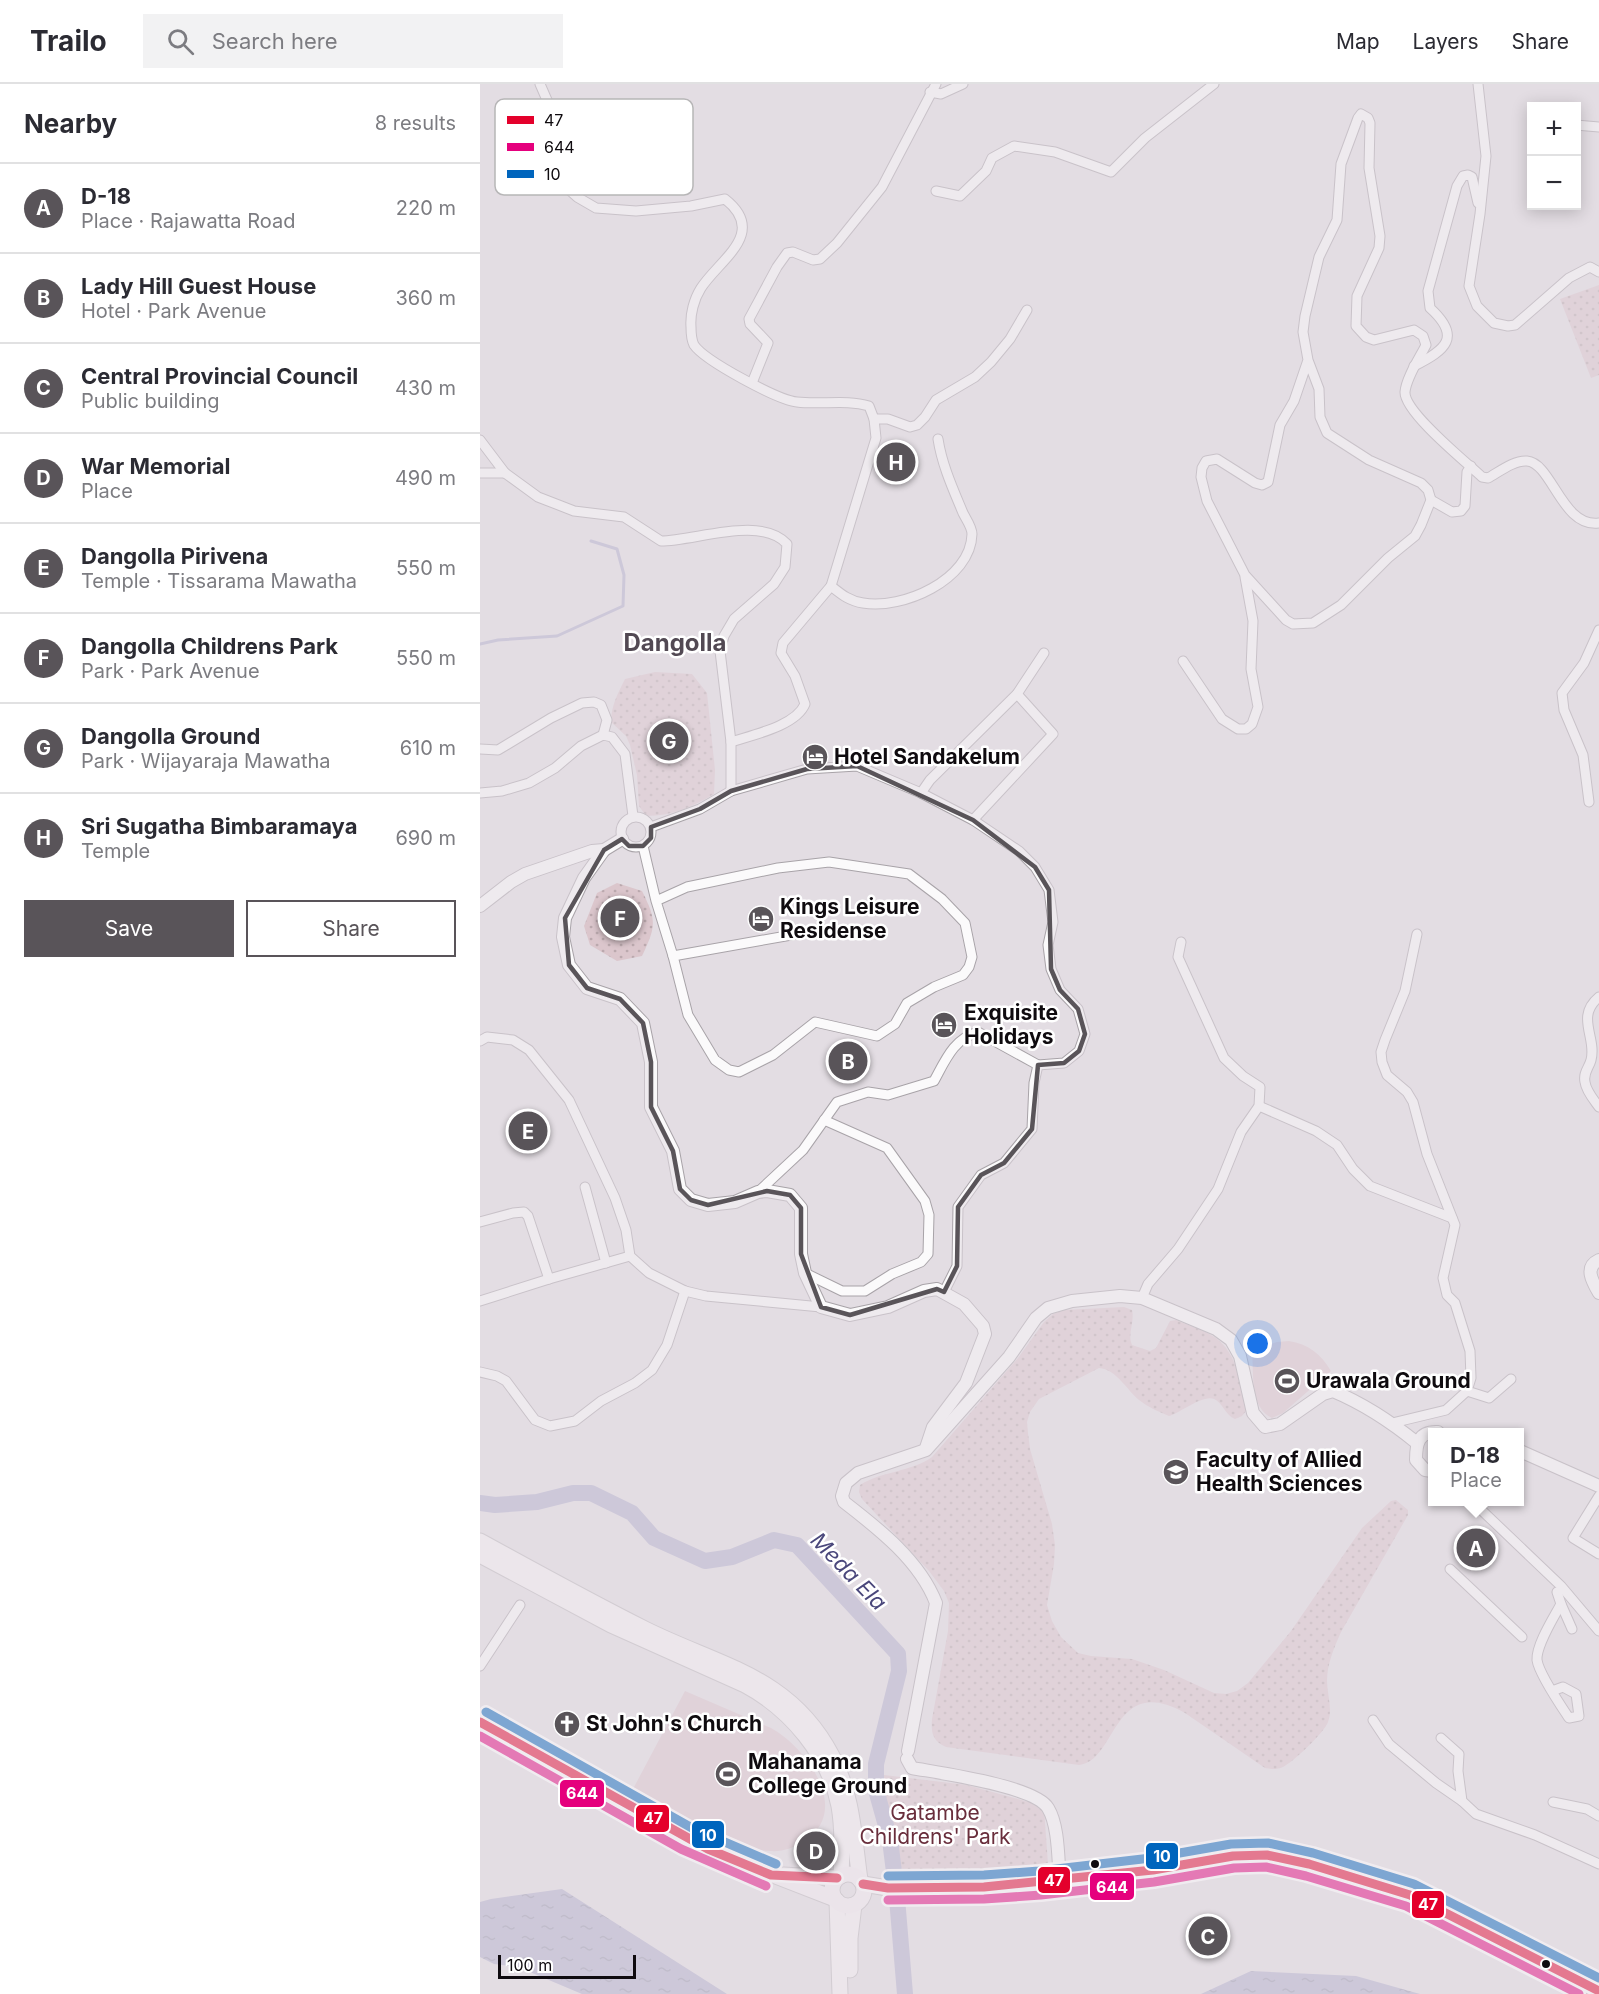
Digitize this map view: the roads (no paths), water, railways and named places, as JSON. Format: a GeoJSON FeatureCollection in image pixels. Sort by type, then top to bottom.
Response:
{"type":"FeatureCollection","features":[{"type":"Feature","properties":{"kind":"highway"},"geometry":{"type":"LineString","coordinates":[[480,1722],[687,1839],[771,1875],[848,1906],[888,1888]]}},
{"type":"Feature","properties":{"kind":"highway"},"geometry":{"type":"LineString","coordinates":[[771,1875],[839,1877],[848,1874],[862,1882],[888,1888],[984,1887],[1153,1870],[1233,1856],[1287,1858],[1410,1895],[1599,1991]]}},
{"type":"Feature","properties":{"kind":"highway"},"geometry":{"type":"LineString","coordinates":[[836,1900],[832,1888],[839,1877]]}},
{"type":"Feature","properties":{"kind":"highway"},"geometry":{"type":"LineString","coordinates":[[857,1903],[863,1895],[862,1882]]}},
{"type":"Feature","properties":{"kind":"main road"},"geometry":{"type":"LineString","coordinates":[[480,1540],[591,1602],[657,1635],[746,1672],[786,1698],[817,1732],[837,1766],[850,1805],[862,1882]]}},
{"type":"Feature","properties":{"kind":"main road"},"geometry":{"type":"LineString","coordinates":[[480,1555],[630,1635],[745,1685],[783,1711],[815,1750],[834,1789],[841,1823],[839,1877]]}},
{"type":"Feature","properties":{"kind":"main road"},"geometry":{"type":"LineString","coordinates":[[836,1900],[845,1977],[850,1994]]}},
{"type":"Feature","properties":{"kind":"main road"},"geometry":{"type":"LineString","coordinates":[[840,1994],[857,1903]]}},
{"type":"Feature","properties":{"kind":"street"},"geometry":{"type":"LineString","coordinates":[[540,84],[547,99]]}},
{"type":"Feature","properties":{"kind":"street"},"geometry":{"type":"LineString","coordinates":[[752,383],[768,343],[750,324],[749,319],[777,267],[787,253],[793,252],[813,260],[820,259],[837,243],[882,187],[933,88],[941,94],[963,84]]}},
{"type":"Feature","properties":{"kind":"street"},"geometry":{"type":"LineString","coordinates":[[936,191],[960,196],[986,171],[992,158],[1014,146],[1055,152],[1112,172],[1146,138],[1215,84]]}},
{"type":"Feature","properties":{"kind":"street"},"geometry":{"type":"LineString","coordinates":[[1478,84],[1486,156],[1469,286],[1477,306],[1494,323],[1515,325],[1569,278],[1590,267],[1599,272]]}},
{"type":"Feature","properties":{"kind":"street"},"geometry":{"type":"LineString","coordinates":[[1308,360],[1294,401],[1280,425],[1268,482],[1255,483],[1217,459],[1206,461],[1202,468],[1207,501],[1245,575],[1286,620],[1293,624],[1313,623],[1341,606],[1388,558],[1414,536],[1422,525],[1431,500],[1428,490],[1421,483],[1369,460],[1328,433],[1320,417],[1319,389],[1308,360],[1303,332],[1305,316],[1319,258],[1337,220],[1341,164],[1361,114],[1368,118],[1370,123],[1369,168],[1380,236],[1379,248],[1356,296],[1356,326],[1366,337],[1374,340],[1414,330],[1423,336],[1426,345],[1414,366],[1405,392],[1408,403],[1422,421],[1482,477],[1488,478],[1519,462],[1529,461],[1538,465],[1564,504],[1582,521],[1599,524]]}},
{"type":"Feature","properties":{"kind":"street"},"geometry":{"type":"LineString","coordinates":[[1581,125],[1599,127]]}},
{"type":"Feature","properties":{"kind":"street"},"geometry":{"type":"LineString","coordinates":[[1414,366],[1436,356],[1446,345],[1446,328],[1443,320],[1430,308],[1428,291],[1456,186],[1463,176],[1472,177],[1480,214]]}},
{"type":"Feature","properties":{"kind":"street"},"geometry":{"type":"LineString","coordinates":[[575,195],[596,208],[636,211],[691,206],[725,199],[735,206],[743,222],[741,235],[736,249],[701,288],[694,303],[690,318],[691,337],[695,346],[717,365],[795,402],[856,402],[870,406],[874,419],[876,438],[831,586],[783,643],[781,653],[799,686],[805,704],[802,712],[768,730],[731,742]]}},
{"type":"Feature","properties":{"kind":"street"},"geometry":{"type":"LineString","coordinates":[[874,419],[888,419],[910,427],[917,425],[936,400],[975,377],[991,362],[1010,339],[1027,310]]}},
{"type":"Feature","properties":{"kind":"street"},"geometry":{"type":"LineString","coordinates":[[831,586],[846,599],[862,603],[880,604],[905,600],[941,584],[966,558],[972,532],[941,456],[938,439]]}},
{"type":"Feature","properties":{"kind":"street"},"geometry":{"type":"LineString","coordinates":[[480,440],[505,473],[538,497],[573,511],[624,516],[661,542],[725,531],[756,531],[781,537],[787,544],[785,567],[774,584],[734,619],[724,636],[720,651],[731,742],[731,791]]}},
{"type":"Feature","properties":{"kind":"street"},"geometry":{"type":"LineString","coordinates":[[1431,500],[1452,512],[1461,511],[1465,507],[1467,472],[1471,466]]}},
{"type":"Feature","properties":{"kind":"street"},"geometry":{"type":"LineString","coordinates":[[480,473],[505,473]]}},
{"type":"Feature","properties":{"kind":"street"},"geometry":{"type":"LineString","coordinates":[[1183,661],[1222,720],[1238,729],[1246,729],[1252,724],[1258,707],[1251,669],[1253,621],[1245,575]]}},
{"type":"Feature","properties":{"kind":"street"},"geometry":{"type":"LineString","coordinates":[[1589,802],[1583,755],[1564,710],[1562,693],[1584,663],[1599,630]]}},
{"type":"Feature","properties":{"kind":"street"},"geometry":{"type":"LineString","coordinates":[[921,793],[930,780],[1017,694],[1044,653]]}},
{"type":"Feature","properties":{"kind":"street"},"geometry":{"type":"LineString","coordinates":[[973,820],[1053,734],[1017,694]]}},
{"type":"Feature","properties":{"kind":"street"},"geometry":{"type":"LineString","coordinates":[[480,749],[498,750],[551,718],[582,703],[594,702],[601,705],[607,720],[603,735]]}},
{"type":"Feature","properties":{"kind":"street"},"geometry":{"type":"LineString","coordinates":[[480,793],[502,791],[529,783],[555,768],[582,746],[603,735],[612,737],[625,754],[633,816]]}},
{"type":"Feature","properties":{"kind":"street"},"geometry":{"type":"LineString","coordinates":[[651,827],[700,809],[731,791],[807,769],[857,766],[921,793],[973,820],[1019,851],[1035,867],[1049,890],[1053,922],[1048,945],[1051,969],[1060,990],[1078,1009],[1085,1034],[1079,1052],[1064,1063],[1038,1065],[978,1032],[968,1034],[952,1048],[934,1081],[888,1095],[868,1092],[837,1102],[803,1150],[758,1192]]}},
{"type":"Feature","properties":{"kind":"street"},"geometry":{"type":"LineString","coordinates":[[633,816],[646,820],[651,827],[651,838],[643,846],[629,846],[620,834],[622,824],[633,816]]}},
{"type":"Feature","properties":{"kind":"street"},"geometry":{"type":"LineString","coordinates":[[622,839],[604,850],[584,878],[566,918],[564,937],[569,964],[587,988],[620,999],[643,1023],[651,1062],[651,1107],[673,1151],[680,1189],[691,1200],[708,1205],[735,1202],[758,1192],[767,1191],[790,1196],[801,1208],[801,1254],[805,1273],[821,1307]]}},
{"type":"Feature","properties":{"kind":"street"},"geometry":{"type":"LineString","coordinates":[[643,846],[656,901],[688,1015],[715,1060],[729,1070],[739,1072],[773,1055],[815,1022],[877,1036],[895,1024],[907,1003],[934,987],[963,975],[972,957],[965,923],[942,899],[909,874],[830,862],[778,868],[687,887],[656,901]]}},
{"type":"Feature","properties":{"kind":"street"},"geometry":{"type":"LineString","coordinates":[[480,906],[525,873],[592,851],[604,850]]}},
{"type":"Feature","properties":{"kind":"street"},"geometry":{"type":"LineString","coordinates":[[673,956],[820,930]]}},
{"type":"Feature","properties":{"kind":"street"},"geometry":{"type":"LineString","coordinates":[[1392,1423],[1446,1410],[1467,1391],[1471,1378],[1470,1351],[1455,1304],[1447,1294],[1443,1278],[1455,1225],[1427,1154],[1413,1102],[1407,1092],[1387,1076],[1382,1062],[1381,1052],[1405,991],[1417,934]]}},
{"type":"Feature","properties":{"kind":"street"},"geometry":{"type":"LineString","coordinates":[[1142,1298],[1148,1284],[1178,1249],[1218,1189],[1241,1132],[1259,1106],[1260,1087],[1243,1076],[1224,1058],[1178,957],[1182,942]]}},
{"type":"Feature","properties":{"kind":"street"},"geometry":{"type":"LineString","coordinates":[[1599,997],[1591,1004],[1587,1015],[1592,1059],[1585,1072],[1585,1085],[1599,1107]]}},
{"type":"Feature","properties":{"kind":"street"},"geometry":{"type":"LineString","coordinates":[[480,1041],[487,1037],[513,1040],[529,1050],[569,1100],[615,1198],[626,1230],[630,1256],[649,1273],[685,1291],[706,1296],[821,1307],[850,1315],[888,1307],[924,1291],[937,1289],[964,1304],[982,1326],[985,1334],[966,1383],[933,1427],[926,1450]]}},
{"type":"Feature","properties":{"kind":"street"},"geometry":{"type":"LineString","coordinates":[[944,1293],[957,1266],[958,1207],[981,1175],[1004,1163],[1032,1129],[1034,1083],[1038,1065]]}},
{"type":"Feature","properties":{"kind":"street"},"geometry":{"type":"LineString","coordinates":[[1259,1106],[1316,1131],[1337,1145],[1353,1169],[1370,1186],[1452,1218]]}},
{"type":"Feature","properties":{"kind":"street"},"geometry":{"type":"LineString","coordinates":[[805,1273],[842,1291],[865,1291],[892,1274],[921,1262],[928,1254],[929,1215],[925,1201],[887,1148],[824,1120]]}},
{"type":"Feature","properties":{"kind":"street"},"geometry":{"type":"LineString","coordinates":[[585,1187],[606,1263]]}},
{"type":"Feature","properties":{"kind":"street"},"geometry":{"type":"LineString","coordinates":[[480,1222],[524,1212],[528,1216],[549,1279]]}},
{"type":"Feature","properties":{"kind":"street"},"geometry":{"type":"LineString","coordinates":[[480,1301],[630,1256]]}},
{"type":"Feature","properties":{"kind":"street"},"geometry":{"type":"LineString","coordinates":[[1599,1260],[1592,1264],[1590,1269],[1599,1293]]}},
{"type":"Feature","properties":{"kind":"street"},"geometry":{"type":"LineString","coordinates":[[480,1372],[506,1381],[535,1420],[550,1426],[575,1421],[601,1401],[635,1383],[652,1370],[668,1345],[685,1291]]}},
{"type":"Feature","properties":{"kind":"street"},"geometry":{"type":"LineString","coordinates":[[1059,1881],[1052,1815],[1041,1799],[981,1779],[912,1768],[907,1755],[936,1603],[930,1588],[880,1530],[844,1502],[842,1496],[846,1484],[858,1473],[926,1450],[1009,1357],[1036,1318],[1048,1308],[1072,1301],[1120,1296],[1142,1298],[1216,1329],[1232,1340],[1240,1356],[1252,1413],[1265,1427],[1280,1424],[1323,1394],[1333,1391],[1357,1401],[1392,1423],[1417,1443]]}},
{"type":"Feature","properties":{"kind":"street"},"geometry":{"type":"LineString","coordinates":[[1467,1391],[1489,1398],[1511,1378]]}},
{"type":"Feature","properties":{"kind":"street"},"geometry":{"type":"LineString","coordinates":[[1428,1434],[1421,1437],[1417,1443],[1416,1460],[1428,1470]]}},
{"type":"Feature","properties":{"kind":"street"},"geometry":{"type":"LineString","coordinates":[[1524,1453],[1599,1486]]}},
{"type":"Feature","properties":{"kind":"street"},"geometry":{"type":"LineString","coordinates":[[1599,1496],[1573,1538],[1599,1554]]}},
{"type":"Feature","properties":{"kind":"street"},"geometry":{"type":"LineString","coordinates":[[1477,1506],[1561,1586],[1599,1631]]}},
{"type":"Feature","properties":{"kind":"street"},"geometry":{"type":"LineString","coordinates":[[1450,1569],[1522,1637]]}},
{"type":"Feature","properties":{"kind":"street"},"geometry":{"type":"LineString","coordinates":[[1557,1592],[1572,1629]]}},
{"type":"Feature","properties":{"kind":"street"},"geometry":{"type":"LineString","coordinates":[[1552,1691],[1537,1660],[1543,1637],[1561,1604]]}},
{"type":"Feature","properties":{"kind":"street"},"geometry":{"type":"LineString","coordinates":[[480,1666],[520,1605]]}},
{"type":"Feature","properties":{"kind":"street"},"geometry":{"type":"LineString","coordinates":[[1373,1720],[1389,1743],[1476,1814],[1535,1835],[1599,1864]]}},
{"type":"Feature","properties":{"kind":"street"},"geometry":{"type":"LineString","coordinates":[[1441,1738],[1459,1754],[1458,1771],[1462,1801]]}},
{"type":"Feature","properties":{"kind":"street"},"geometry":{"type":"LineString","coordinates":[[1553,1802],[1587,1809],[1599,1816]]}},
{"type":"Feature","properties":{"kind":"water"},"geometry":{"type":"Polygon","coordinates":[[[562,1889],[727,1994],[582,1994],[518,1967],[494,1964],[480,1957],[480,1902],[562,1889]]]}},
{"type":"Feature","properties":{"kind":"water"},"geometry":{"type":"Polygon","coordinates":[[[1251,1971],[1356,1976],[1420,1994],[1201,1994],[1251,1971]]]}},
{"type":"Feature","properties":{"kind":"waterway"},"geometry":{"type":"LineString","coordinates":[[480,644],[498,640],[557,636],[623,606],[624,575],[617,549],[591,541]]}},
{"type":"Feature","properties":{"kind":"waterway","name":"Meda Ela"},"geometry":{"type":"LineString","coordinates":[[480,1503],[495,1505],[537,1502],[573,1493],[591,1493],[632,1513],[654,1538],[705,1561],[732,1557],[774,1540],[797,1545],[898,1654],[899,1671],[876,1764],[876,1790],[890,1840],[895,1880]]}},
{"type":"Feature","properties":{"kind":"waterway","name":"Meda Ela"},"geometry":{"type":"LineString","coordinates":[[897,1898],[905,1994]]}},
{"type":"Feature","properties":{"kind":"place","name":"Sri Sugatha Bimbaramaya"},"geometry":{"type":"Point","coordinates":[896,462]}},
{"type":"Feature","properties":{"kind":"place","name":"Dangolla Ground"},"geometry":{"type":"Point","coordinates":[669,741]}},
{"type":"Feature","properties":{"kind":"place","name":"Hotel Sandakelum"},"geometry":{"type":"Point","coordinates":[815,757]}},
{"type":"Feature","properties":{"kind":"place","name":"Dangolla Childrens Park"},"geometry":{"type":"Point","coordinates":[620,918]}},
{"type":"Feature","properties":{"kind":"place","name":"Kings Leisure Residense"},"geometry":{"type":"Point","coordinates":[761,919]}},
{"type":"Feature","properties":{"kind":"place","name":"Exquisite Holidays"},"geometry":{"type":"Point","coordinates":[944,1025]}},
{"type":"Feature","properties":{"kind":"place","name":"Lady Hill Guest House"},"geometry":{"type":"Point","coordinates":[848,1061]}},
{"type":"Feature","properties":{"kind":"place","name":"Dangolla Pirivena"},"geometry":{"type":"Point","coordinates":[528,1131]}},
{"type":"Feature","properties":{"kind":"place","name":"Urawala Ground"},"geometry":{"type":"Point","coordinates":[1287,1381]}},
{"type":"Feature","properties":{"kind":"place","name":"Faculty of Allied Health Sciences"},"geometry":{"type":"Point","coordinates":[1176,1472]}},
{"type":"Feature","properties":{"kind":"place","name":"D-18"},"geometry":{"type":"Point","coordinates":[1476,1548]}},
{"type":"Feature","properties":{"kind":"place","name":"St John's Church"},"geometry":{"type":"Point","coordinates":[567,1724]}},
{"type":"Feature","properties":{"kind":"place","name":"Mahanama College Ground"},"geometry":{"type":"Point","coordinates":[728,1774]}},
{"type":"Feature","properties":{"kind":"place","name":"War Memorial"},"geometry":{"type":"Point","coordinates":[816,1851]}},
{"type":"Feature","properties":{"kind":"place","name":"Central Provincial Council"},"geometry":{"type":"Point","coordinates":[1208,1936]}},
{"type":"Feature","properties":{"kind":"district","name":"Dangolla"},"geometry":{"type":"Point","coordinates":[675,643]}},
{"type":"Feature","properties":{"kind":"park label","name":"Gatambe Childrens' Park"},"geometry":{"type":"Point","coordinates":[935,1825]}}]}
